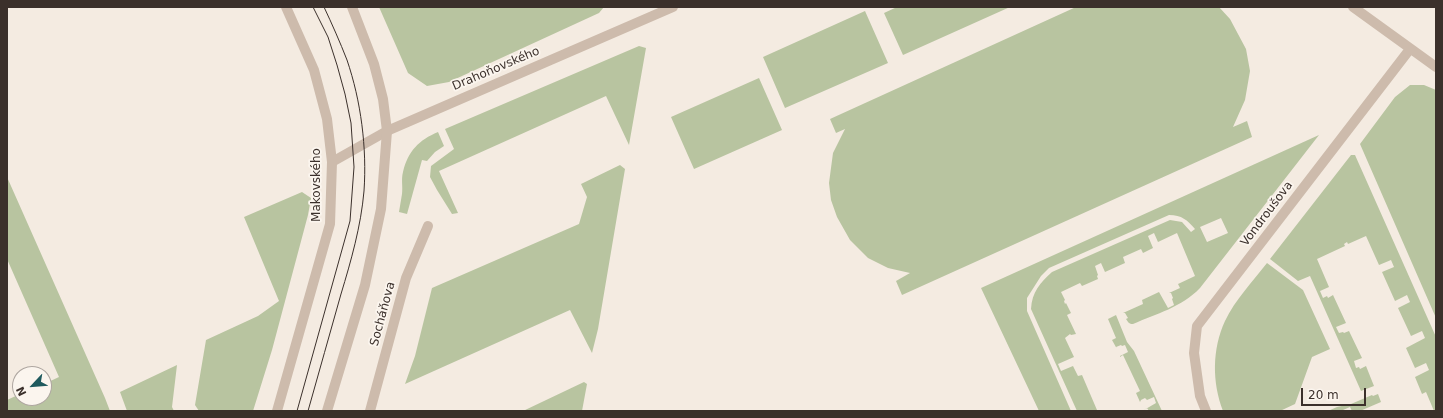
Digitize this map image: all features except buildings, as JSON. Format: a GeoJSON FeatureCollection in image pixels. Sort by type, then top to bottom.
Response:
{"type":"FeatureCollection","features":[{"type":"Feature","properties":{"kind":"street","name":"Makovského"},"geometry":{"type":"LineString","coordinates":[[278,411],[330,224],[332,162],[327,119],[314,70],[286,7]]}},
{"type":"Feature","properties":{"kind":"street"},"geometry":{"type":"LineString","coordinates":[[327,411],[365,285],[381,209],[387,131],[383,99],[374,64],[352,7]]}},
{"type":"Feature","properties":{"kind":"street","name":"Drahoňovského"},"geometry":{"type":"LineString","coordinates":[[332,162],[387,131],[673,7]]}},
{"type":"Feature","properties":{"kind":"street"},"geometry":{"type":"LineString","coordinates":[[1353,7],[1436,67]]}},
{"type":"Feature","properties":{"kind":"street","name":"Vondroušova"},"geometry":{"type":"LineString","coordinates":[[1206,411],[1200,396],[1194,352],[1197,326],[1410,48]]}},
{"type":"Feature","properties":{"kind":"street","name":"Socháňova"},"geometry":{"type":"LineString","coordinates":[[370,411],[406,278],[428,226]]}},
{"type":"Feature","properties":{"kind":"green space"},"geometry":{"type":"Polygon","coordinates":[[[379,7],[604,7],[599,13],[449,82],[427,86],[408,73],[379,7]]]}},
{"type":"Feature","properties":{"kind":"green space"},"geometry":{"type":"Polygon","coordinates":[[[897,7],[1010,7],[903,55],[884,13],[897,7]]]}},
{"type":"Feature","properties":{"kind":"green space"},"geometry":{"type":"Polygon","coordinates":[[[1076,7],[1219,7],[1230,19],[1246,49],[1250,71],[1245,100],[1233,127],[1247,121],[1252,137],[902,295],[896,281],[910,273],[888,268],[868,258],[850,240],[837,217],[831,200],[829,183],[833,153],[845,129],[836,133],[830,119],[1076,7]]]}},
{"type":"Feature","properties":{"kind":"green space"},"geometry":{"type":"Polygon","coordinates":[[[865,11],[888,63],[785,108],[763,57],[865,11]]]}},
{"type":"Feature","properties":{"kind":"green space"},"geometry":{"type":"Polygon","coordinates":[[[639,46],[646,48],[629,145],[606,96],[439,171],[458,213],[452,214],[430,177],[431,166],[454,149],[445,129],[639,46]]]}},
{"type":"Feature","properties":{"kind":"green space"},"geometry":{"type":"Polygon","coordinates":[[[759,78],[782,130],[694,169],[671,117],[759,78]]]}},
{"type":"Feature","properties":{"kind":"green space"},"geometry":{"type":"Polygon","coordinates":[[[1410,85],[1424,85],[1436,90],[1436,318],[1360,144],[1395,97],[1410,85]]]}},
{"type":"Feature","properties":{"kind":"green space"},"geometry":{"type":"Polygon","coordinates":[[[438,132],[444,146],[435,152],[427,161],[422,160],[407,214],[399,212],[402,191],[402,175],[408,158],[415,147],[431,135],[438,132]]]}},
{"type":"Feature","properties":{"kind":"green space"},"geometry":{"type":"Polygon","coordinates":[[[1319,135],[1200,288],[1193,295],[1177,305],[1133,324],[1128,322],[1126,319],[1128,318],[1125,313],[1123,313],[1143,304],[1142,300],[1159,292],[1168,308],[1174,305],[1171,293],[1169,293],[1180,288],[1178,284],[1195,276],[1177,233],[1158,242],[1154,233],[1148,236],[1153,248],[1143,253],[1141,249],[1123,257],[1125,263],[1105,272],[1101,263],[1095,266],[1098,279],[1082,286],[1080,283],[1061,292],[1065,300],[1065,304],[1066,303],[1071,313],[1067,315],[1076,334],[1070,334],[1065,338],[1074,357],[1058,364],[1061,371],[1073,366],[1078,376],[1082,375],[1097,410],[1095,411],[1077,411],[1031,309],[1035,293],[1040,284],[1052,272],[1170,220],[1182,222],[1191,232],[1195,229],[1181,217],[1169,215],[1049,268],[1041,276],[1027,298],[1027,311],[1071,411],[1039,411],[981,288],[1319,135]],[[1221,218],[1200,227],[1207,242],[1228,233],[1221,218]]]}},
{"type":"Feature","properties":{"kind":"green space"},"geometry":{"type":"Polygon","coordinates":[[[1351,155],[1355,155],[1436,337],[1436,411],[1434,411],[1426,392],[1422,394],[1415,377],[1429,370],[1426,363],[1415,368],[1406,348],[1425,338],[1422,331],[1411,336],[1398,308],[1410,302],[1407,295],[1395,301],[1382,272],[1394,267],[1391,260],[1379,265],[1366,236],[1348,244],[1347,242],[1344,244],[1345,246],[1317,259],[1329,287],[1320,291],[1323,298],[1327,296],[1328,298],[1333,295],[1346,323],[1336,327],[1339,333],[1349,331],[1362,358],[1354,361],[1356,368],[1359,367],[1360,369],[1366,366],[1374,386],[1361,391],[1310,276],[1298,281],[1270,259],[1351,155]]]}},
{"type":"Feature","properties":{"kind":"green space"},"geometry":{"type":"Polygon","coordinates":[[[620,165],[625,169],[598,329],[592,353],[570,310],[405,384],[415,356],[432,288],[579,224],[587,197],[581,184],[620,165]]]}},
{"type":"Feature","properties":{"kind":"green space"},"geometry":{"type":"Polygon","coordinates":[[[7,177],[110,411],[7,411],[7,400],[12,398],[12,406],[52,406],[52,380],[59,377],[7,259],[7,177]]]}},
{"type":"Feature","properties":{"kind":"green space"},"geometry":{"type":"Polygon","coordinates":[[[302,192],[311,198],[308,215],[272,350],[253,411],[199,411],[195,405],[206,340],[258,316],[279,301],[244,217],[302,192]]]}},
{"type":"Feature","properties":{"kind":"green space"},"geometry":{"type":"Polygon","coordinates":[[[1267,263],[1303,290],[1330,349],[1312,357],[1295,404],[1280,411],[1223,411],[1219,400],[1215,377],[1216,354],[1221,332],[1229,313],[1244,291],[1267,263]]]}},
{"type":"Feature","properties":{"kind":"green space"},"geometry":{"type":"Polygon","coordinates":[[[1116,315],[1127,342],[1134,351],[1162,411],[1149,411],[1147,408],[1156,403],[1154,397],[1147,400],[1145,398],[1140,402],[1136,393],[1140,391],[1123,355],[1120,357],[1120,356],[1128,352],[1125,345],[1116,347],[1117,349],[1112,340],[1116,338],[1108,319],[1116,315]]]}},
{"type":"Feature","properties":{"kind":"green space"},"geometry":{"type":"Polygon","coordinates":[[[177,365],[172,407],[174,411],[127,411],[120,392],[177,365]]]}},
{"type":"Feature","properties":{"kind":"green space"},"geometry":{"type":"Polygon","coordinates":[[[584,382],[587,384],[582,411],[523,411],[584,382]]]}},
{"type":"Feature","properties":{"kind":"green space"},"geometry":{"type":"Polygon","coordinates":[[[1378,394],[1381,402],[1360,411],[1352,411],[1350,407],[1343,410],[1344,411],[1328,411],[1337,407],[1351,404],[1372,395],[1378,394]]]}},
{"type":"Feature","properties":{"kind":"tram line"},"geometry":{"type":"LineString","coordinates":[[297,411],[350,221],[354,167],[351,123],[345,94],[328,37],[313,7]]}},
{"type":"Feature","properties":{"kind":"tram line"},"geometry":{"type":"LineString","coordinates":[[308,411],[355,243],[363,204],[365,175],[364,141],[356,92],[347,60],[324,7]]}}]}
